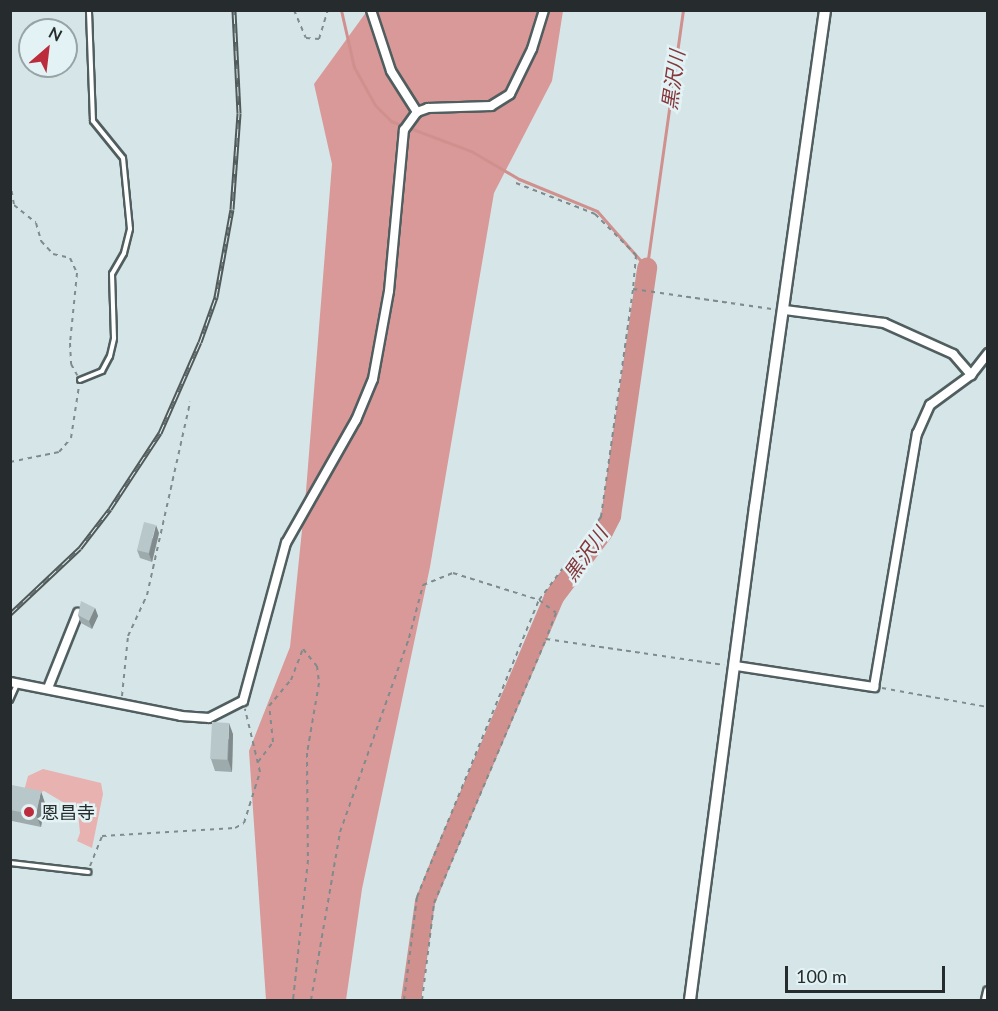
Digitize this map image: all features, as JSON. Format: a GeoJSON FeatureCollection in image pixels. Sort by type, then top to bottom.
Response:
{"type":"FeatureCollection","features":[{"type":"Feature","properties":{"kind":"street"},"geometry":{"type":"LineString","coordinates":[[371,10],[392,71],[417,112]]}},
{"type":"Feature","properties":{"kind":"street"},"geometry":{"type":"LineString","coordinates":[[14,682],[122,702],[181,716],[209,718],[243,701],[286,543],[351,429],[374,379],[389,291],[400,139],[417,112],[428,108],[491,106],[510,94],[532,49],[544,10]]}},
{"type":"Feature","properties":{"kind":"street"},"geometry":{"type":"LineString","coordinates":[[690,1000],[736,666],[754,507],[785,310],[825,10]]}},
{"type":"Feature","properties":{"kind":"street"},"geometry":{"type":"LineString","coordinates":[[785,310],[884,323],[953,354],[971,375]]}},
{"type":"Feature","properties":{"kind":"street"},"geometry":{"type":"LineString","coordinates":[[736,666],[874,687],[917,434],[930,405],[971,375],[987,353]]}},
{"type":"Feature","properties":{"kind":"street"},"geometry":{"type":"LineString","coordinates":[[48,688],[78,613]]}},
{"type":"Feature","properties":{"kind":"street"},"geometry":{"type":"LineString","coordinates":[[986,1000],[987,991]]}},
{"type":"Feature","properties":{"kind":"lane"},"geometry":{"type":"LineString","coordinates":[[80,380],[102,371],[110,356],[114,338],[112,274],[124,253],[130,229],[123,159],[93,121],[89,10]]}},
{"type":"Feature","properties":{"kind":"lane"},"geometry":{"type":"LineString","coordinates":[[10,700],[14,682]]}},
{"type":"Feature","properties":{"kind":"lane"},"geometry":{"type":"LineString","coordinates":[[10,863],[88,872]]}},
{"type":"Feature","properties":{"kind":"path"},"geometry":{"type":"LineString","coordinates":[[294,10],[306,38],[319,39],[328,10]]}},
{"type":"Feature","properties":{"kind":"path"},"geometry":{"type":"LineString","coordinates":[[10,182],[15,205],[36,223],[41,241],[53,254],[70,258],[77,273],[70,343],[71,364],[80,380],[71,438],[58,452],[10,462]]}},
{"type":"Feature","properties":{"kind":"path"},"geometry":{"type":"LineString","coordinates":[[404,1000],[417,897],[540,601],[601,518],[635,289],[636,255],[595,214],[516,183]]}},
{"type":"Feature","properties":{"kind":"path"},"geometry":{"type":"LineString","coordinates":[[635,289],[785,310]]}},
{"type":"Feature","properties":{"kind":"path"},"geometry":{"type":"LineString","coordinates":[[122,702],[128,636],[147,595],[190,402]]}},
{"type":"Feature","properties":{"kind":"path"},"geometry":{"type":"LineString","coordinates":[[311,1000],[340,832],[409,638],[423,585],[453,573],[540,601],[556,613],[434,903],[422,1000]]}},
{"type":"Feature","properties":{"kind":"path"},"geometry":{"type":"LineString","coordinates":[[546,639],[736,666]]}},
{"type":"Feature","properties":{"kind":"path"},"geometry":{"type":"LineString","coordinates":[[258,762],[273,742],[269,706],[291,680],[303,649],[317,666],[319,683],[308,753],[308,860],[293,1000]]}},
{"type":"Feature","properties":{"kind":"path"},"geometry":{"type":"LineString","coordinates":[[874,687],[987,707]]}},
{"type":"Feature","properties":{"kind":"path"},"geometry":{"type":"LineString","coordinates":[[88,872],[102,836],[236,828],[244,823],[260,772],[243,701]]}},
{"type":"Feature","properties":{"kind":"shaded area"},"geometry":{"type":"Polygon","coordinates":[[[367,11],[563,11],[552,81],[494,193],[430,567],[362,889],[346,1000],[266,1000],[249,751],[290,647],[306,491],[332,164],[314,84],[367,11]]]}},
{"type":"Feature","properties":{"kind":"shaded area"},"geometry":{"type":"Polygon","coordinates":[[[43,769],[101,783],[103,794],[92,848],[77,841],[80,833],[78,811],[44,791],[32,795],[24,791],[28,776],[43,769]]]}},
{"type":"Feature","properties":{"kind":"building"},"geometry":{"type":"Polygon","coordinates":[[[144,522],[156,525],[149,553],[137,550],[144,522]]]}},
{"type":"Feature","properties":{"kind":"building"},"geometry":{"type":"Polygon","coordinates":[[[81,601],[95,608],[89,621],[78,615],[81,601]]]}},
{"type":"Feature","properties":{"kind":"building"},"geometry":{"type":"Polygon","coordinates":[[[212,722],[229,723],[227,760],[210,759],[212,722]]]}},
{"type":"Feature","properties":{"kind":"building"},"geometry":{"type":"Polygon","coordinates":[[[12,785],[41,791],[36,815],[10,810],[12,785]]]}},
{"type":"Feature","properties":{"kind":"waterway"},"geometry":{"type":"LineString","coordinates":[[341,10],[354,67],[375,105],[391,121],[471,151],[519,179],[597,211],[647,268]]}},
{"type":"Feature","properties":{"kind":"waterway","name":"黒沢川"},"geometry":{"type":"LineString","coordinates":[[647,266],[683,10]]}},
{"type":"Feature","properties":{"kind":"waterway","name":"黒沢川"},"geometry":{"type":"LineString","coordinates":[[411,1000],[425,902],[442,860],[554,597],[603,532],[611,516],[647,268]]}},
{"type":"Feature","properties":{"kind":"railway"},"geometry":{"type":"LineString","coordinates":[[10,614],[80,548],[110,509],[160,433],[200,342],[216,297],[232,209],[239,113],[234,10]]}},
{"type":"Feature","properties":{"kind":"place","name":"恩昌寺"},"geometry":{"type":"Point","coordinates":[29,812]}}]}
